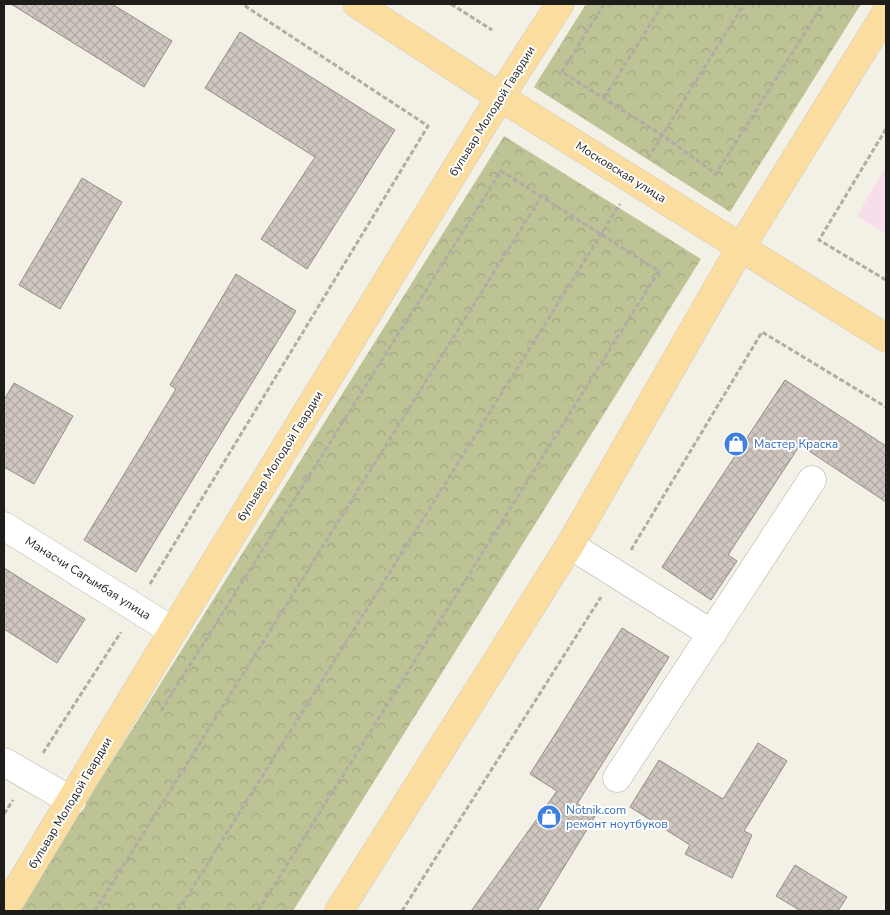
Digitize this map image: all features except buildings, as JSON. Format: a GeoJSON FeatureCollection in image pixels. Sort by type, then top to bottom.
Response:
{"type":"FeatureCollection","features":[{"type":"Feature","properties":{"kind":"main road","name":"Московская улица"},"geometry":{"type":"LineString","coordinates":[[357,4],[500,97],[886,338]]}},
{"type":"Feature","properties":{"kind":"main road","name":"бульвар Молодой Гвардии"},"geometry":{"type":"LineString","coordinates":[[4,911],[72,802],[173,630],[500,97],[560,4]]}},
{"type":"Feature","properties":{"kind":"main road"},"geometry":{"type":"LineString","coordinates":[[339,911],[570,545],[741,247],[886,13]]}},
{"type":"Feature","properties":{"kind":"street"},"geometry":{"type":"LineString","coordinates":[[617,778],[812,480]]}},
{"type":"Feature","properties":{"kind":"street","name":"Манасчи Сагымбая улица"},"geometry":{"type":"LineString","coordinates":[[4,526],[173,630]]}},
{"type":"Feature","properties":{"kind":"street"},"geometry":{"type":"LineString","coordinates":[[570,545],[712,634]]}},
{"type":"Feature","properties":{"kind":"street"},"geometry":{"type":"LineString","coordinates":[[4,762],[72,802]]}},
{"type":"Feature","properties":{"kind":"path"},"geometry":{"type":"LineString","coordinates":[[4,814],[136,608],[428,126],[242,4]]}},
{"type":"Feature","properties":{"kind":"path"},"geometry":{"type":"LineString","coordinates":[[451,4],[492,30]]}},
{"type":"Feature","properties":{"kind":"path"},"geometry":{"type":"LineString","coordinates":[[604,4],[562,72],[662,135],[716,174],[823,4]]}},
{"type":"Feature","properties":{"kind":"path"},"geometry":{"type":"LineString","coordinates":[[604,98],[663,4]]}},
{"type":"Feature","properties":{"kind":"path"},"geometry":{"type":"LineString","coordinates":[[178,911],[602,235],[634,180],[744,4]]}},
{"type":"Feature","properties":{"kind":"path"},"geometry":{"type":"LineString","coordinates":[[886,129],[819,240],[886,280]]}},
{"type":"Feature","properties":{"kind":"path"},"geometry":{"type":"LineString","coordinates":[[156,718],[502,172],[659,271],[258,911]]}},
{"type":"Feature","properties":{"kind":"path"},"geometry":{"type":"LineString","coordinates":[[95,911],[541,197]]}},
{"type":"Feature","properties":{"kind":"path"},"geometry":{"type":"LineString","coordinates":[[402,911],[616,574],[762,332],[886,407]]}},
{"type":"Feature","properties":{"kind":"shaded area"},"geometry":{"type":"Polygon","coordinates":[[[886,167],[886,234],[857,216],[886,167]]]}},
{"type":"Feature","properties":{"kind":"green space"},"geometry":{"type":"Polygon","coordinates":[[[586,4],[861,4],[730,212],[534,87],[586,4]]]}},
{"type":"Feature","properties":{"kind":"green space"},"geometry":{"type":"Polygon","coordinates":[[[504,136],[701,259],[293,911],[18,911],[504,136]]]}},
{"type":"Feature","properties":{"kind":"place","name":"Мастер Краска"},"geometry":{"type":"Point","coordinates":[736,444]}},
{"type":"Feature","properties":{"kind":"place","name":"Notnik.com ремонт ноутбуков"},"geometry":{"type":"Point","coordinates":[549,817]}}]}
